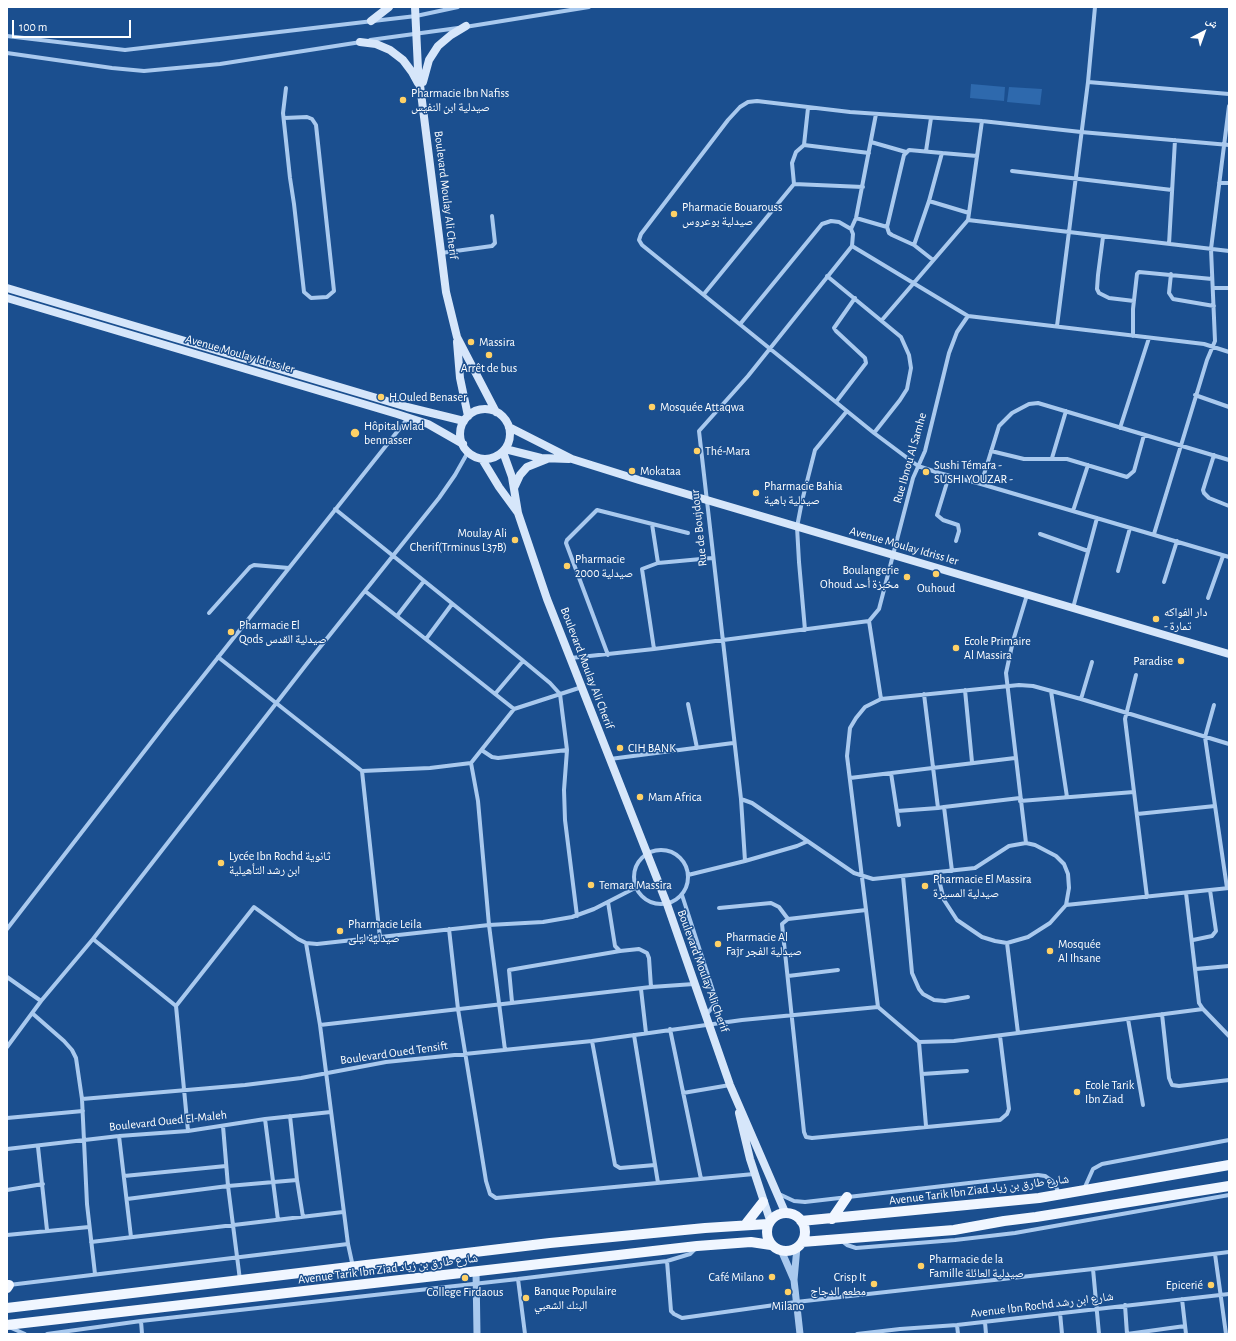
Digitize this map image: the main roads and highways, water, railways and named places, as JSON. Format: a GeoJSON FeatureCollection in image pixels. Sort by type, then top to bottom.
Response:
{"type":"FeatureCollection","features":[{"type":"Feature","properties":{"kind":"main road"},"geometry":{"type":"LineString","coordinates":[[371,21],[389,7]]}},
{"type":"Feature","properties":{"kind":"main road","name":"Boulevard Moulay Ali Cherif"},"geometry":{"type":"LineString","coordinates":[[415,7],[422,97],[441,253],[446,292],[457,337],[460,378],[466,418]]}},
{"type":"Feature","properties":{"kind":"main road"},"geometry":{"type":"LineString","coordinates":[[422,97],[423,76],[432,55],[438,46],[451,35],[466,26]]}},
{"type":"Feature","properties":{"kind":"main road"},"geometry":{"type":"LineString","coordinates":[[360,42],[376,44],[390,50],[402,60],[416,79],[422,97]]}},
{"type":"Feature","properties":{"kind":"main road","name":"Avenue Moulay Idriss Ier"},"geometry":{"type":"LineString","coordinates":[[7,288],[392,402],[466,418]]}},
{"type":"Feature","properties":{"kind":"main road","name":"Avenue Moulay Idriss Ier"},"geometry":{"type":"LineString","coordinates":[[7,298],[408,418],[443,431],[463,444]]}},
{"type":"Feature","properties":{"kind":"main road","name":"Boulevard Moulay Ali Cherif"},"geometry":{"type":"LineString","coordinates":[[457,337],[496,412]]}},
{"type":"Feature","properties":{"kind":"main road"},"geometry":{"type":"LineString","coordinates":[[509,427],[509,442],[504,451],[492,458],[482,459],[468,452],[463,444],[461,431],[466,418],[479,410],[496,412],[502,416],[509,427],[572,459]]}},
{"type":"Feature","properties":{"kind":"main road"},"geometry":{"type":"LineString","coordinates":[[504,451],[529,456],[572,459]]}},
{"type":"Feature","properties":{"kind":"main road","name":"Boulevard Moulay Ali Cherif"},"geometry":{"type":"LineString","coordinates":[[504,451],[510,468],[518,513],[545,592],[667,904],[730,1084],[762,1155],[785,1212]]}},
{"type":"Feature","properties":{"kind":"main road"},"geometry":{"type":"LineString","coordinates":[[514,488],[520,475],[527,467],[549,458]]}},
{"type":"Feature","properties":{"kind":"main road","name":"Boulevard Moulay Ali Cherif"},"geometry":{"type":"LineString","coordinates":[[482,459],[498,487],[518,513]]}},
{"type":"Feature","properties":{"kind":"main road","name":"Avenue Moulay Idriss Ier"},"geometry":{"type":"LineString","coordinates":[[572,459],[1229,654]]}},
{"type":"Feature","properties":{"kind":"main road","name":"Boulevard Moulay Ali Cherif"},"geometry":{"type":"LineString","coordinates":[[737,1100],[744,1139],[769,1222]]}},
{"type":"Feature","properties":{"kind":"main road","name":"Avenue Tarik Ibn Ziad شارع طارق بن زياد"},"geometry":{"type":"LineString","coordinates":[[801,1221],[1004,1202],[1229,1165]]}},
{"type":"Feature","properties":{"kind":"main road"},"geometry":{"type":"LineString","coordinates":[[751,1242],[782,1253],[789,1251],[799,1244],[840,1239],[954,1235],[1004,1221],[1229,1186]]}},
{"type":"Feature","properties":{"kind":"main road"},"geometry":{"type":"LineString","coordinates":[[832,1219],[847,1197]]}},
{"type":"Feature","properties":{"kind":"main road"},"geometry":{"type":"LineString","coordinates":[[745,1225],[763,1202]]}},
{"type":"Feature","properties":{"kind":"main road"},"geometry":{"type":"LineString","coordinates":[[785,1212],[791,1213],[801,1221],[805,1232],[799,1244]]}},
{"type":"Feature","properties":{"kind":"main road","name":"Avenue Tarik Ibn Ziad شارع طارق بن زياد"},"geometry":{"type":"LineString","coordinates":[[7,1308],[550,1243],[745,1225],[769,1222],[779,1214],[785,1212]]}},
{"type":"Feature","properties":{"kind":"main road"},"geometry":{"type":"LineString","coordinates":[[769,1222],[766,1233],[771,1244]]}},
{"type":"Feature","properties":{"kind":"main road","name":"Avenue Tarik Ibn Ziad شارع طارق بن زياد"},"geometry":{"type":"LineString","coordinates":[[7,1326],[697,1246],[751,1242],[771,1244],[782,1253]]}},
{"type":"Feature","properties":{"kind":"place","name":"Pharmacie Ibn Nafiss صيدلية ابن النفيس"},"geometry":{"type":"Point","coordinates":[403,100]}},
{"type":"Feature","properties":{"kind":"place","name":"Pharmacie Bouarouss صيدلية بوعروس"},"geometry":{"type":"Point","coordinates":[674,214]}},
{"type":"Feature","properties":{"kind":"place","name":"Massira"},"geometry":{"type":"Point","coordinates":[471,342]}},
{"type":"Feature","properties":{"kind":"place","name":"Arrêt de bus"},"geometry":{"type":"Point","coordinates":[489,355]}},
{"type":"Feature","properties":{"kind":"place","name":"H.Ouled Benaser"},"geometry":{"type":"Point","coordinates":[381,397]}},
{"type":"Feature","properties":{"kind":"place","name":"Mosquée Attaqwa"},"geometry":{"type":"Point","coordinates":[652,407]}},
{"type":"Feature","properties":{"kind":"place","name":"Hôpital wlad bennasser"},"geometry":{"type":"Point","coordinates":[355,433]}},
{"type":"Feature","properties":{"kind":"place","name":"Thé-Mara"},"geometry":{"type":"Point","coordinates":[697,451]}},
{"type":"Feature","properties":{"kind":"place","name":"Mokataa"},"geometry":{"type":"Point","coordinates":[632,471]}},
{"type":"Feature","properties":{"kind":"place","name":"Sushi Témara - SUSHI YOUZAR -"},"geometry":{"type":"Point","coordinates":[926,472]}},
{"type":"Feature","properties":{"kind":"place","name":"Pharmacie Bahia صيدلية باهية"},"geometry":{"type":"Point","coordinates":[756,493]}},
{"type":"Feature","properties":{"kind":"place","name":"Moulay Ali Cherif(Trminus L37B)"},"geometry":{"type":"Point","coordinates":[515,540]}},
{"type":"Feature","properties":{"kind":"place","name":"Pharmacie 2000 صيدلية"},"geometry":{"type":"Point","coordinates":[567,566]}},
{"type":"Feature","properties":{"kind":"place","name":"Ouhoud"},"geometry":{"type":"Point","coordinates":[936,574]}},
{"type":"Feature","properties":{"kind":"place","name":"Boulangerie Ohoud مخبزة أحد"},"geometry":{"type":"Point","coordinates":[907,577]}},
{"type":"Feature","properties":{"kind":"place","name":"دار الفواكه - تمارة"},"geometry":{"type":"Point","coordinates":[1156,619]}},
{"type":"Feature","properties":{"kind":"place","name":"Pharmacie El Qods صيدلية القدس"},"geometry":{"type":"Point","coordinates":[231,632]}},
{"type":"Feature","properties":{"kind":"place","name":"Ecole Primaire Al Massira"},"geometry":{"type":"Point","coordinates":[956,648]}},
{"type":"Feature","properties":{"kind":"place","name":"Paradise"},"geometry":{"type":"Point","coordinates":[1181,661]}},
{"type":"Feature","properties":{"kind":"place","name":"CIH BANK"},"geometry":{"type":"Point","coordinates":[620,748]}},
{"type":"Feature","properties":{"kind":"place","name":"Mam Africa"},"geometry":{"type":"Point","coordinates":[640,797]}},
{"type":"Feature","properties":{"kind":"place","name":"Lycée Ibn Rochd ثانوية ابن رشد التأهيلية"},"geometry":{"type":"Point","coordinates":[221,863]}},
{"type":"Feature","properties":{"kind":"place","name":"Temara Massira"},"geometry":{"type":"Point","coordinates":[591,885]}},
{"type":"Feature","properties":{"kind":"place","name":"Pharmacie El Massira صيدلية المسيرة"},"geometry":{"type":"Point","coordinates":[925,886]}},
{"type":"Feature","properties":{"kind":"place","name":"Pharmacie Leila صيدلية ليلى"},"geometry":{"type":"Point","coordinates":[340,931]}},
{"type":"Feature","properties":{"kind":"place","name":"Pharmacie Al Fajr صيدلية الفجر"},"geometry":{"type":"Point","coordinates":[718,944]}},
{"type":"Feature","properties":{"kind":"place","name":"Mosquée Al Ihsane"},"geometry":{"type":"Point","coordinates":[1050,951]}},
{"type":"Feature","properties":{"kind":"place","name":"Ecole Tarik Ibn Ziad"},"geometry":{"type":"Point","coordinates":[1077,1092]}},
{"type":"Feature","properties":{"kind":"place","name":"Pharmacie de la Famille صيدلية العائلة"},"geometry":{"type":"Point","coordinates":[921,1266]}},
{"type":"Feature","properties":{"kind":"place","name":"Café Milano"},"geometry":{"type":"Point","coordinates":[772,1277]}},
{"type":"Feature","properties":{"kind":"place","name":"College Firdaous"},"geometry":{"type":"Point","coordinates":[465,1278]}},
{"type":"Feature","properties":{"kind":"place","name":"Crisp It مطعم الدجاج"},"geometry":{"type":"Point","coordinates":[874,1284]}},
{"type":"Feature","properties":{"kind":"place","name":"Epicerié"},"geometry":{"type":"Point","coordinates":[1211,1285]}},
{"type":"Feature","properties":{"kind":"place","name":"Milano"},"geometry":{"type":"Point","coordinates":[788,1292]}},
{"type":"Feature","properties":{"kind":"place","name":"Banque Populaire البنك الشعبي"},"geometry":{"type":"Point","coordinates":[526,1298]}}]}
